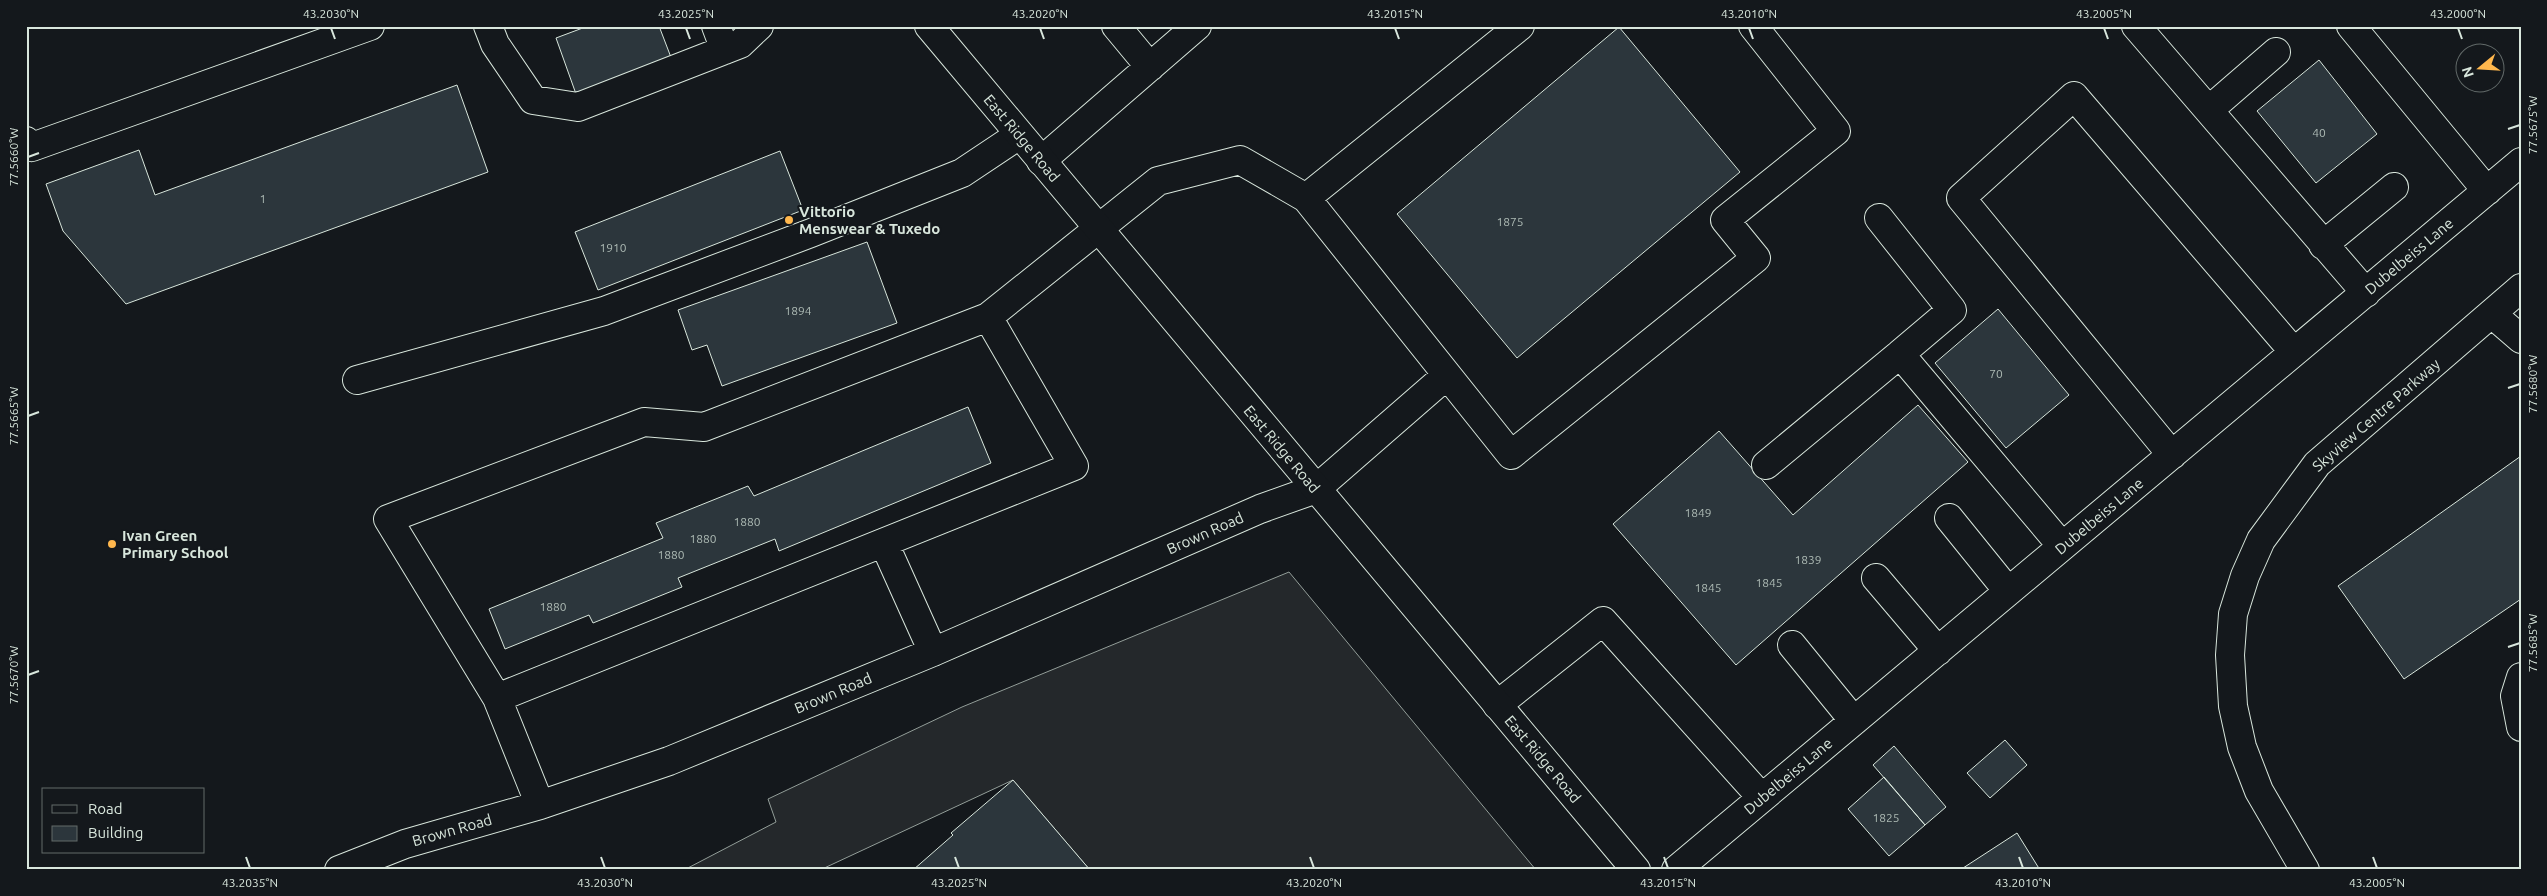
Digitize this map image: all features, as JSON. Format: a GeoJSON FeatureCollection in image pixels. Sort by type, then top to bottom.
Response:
{"type":"FeatureCollection","features":[{"type":"Feature","properties":{"kind":"street"},"geometry":{"type":"LineString","coordinates":[[26,141],[32,147],[370,26]]}},
{"type":"Feature","properties":{"kind":"street"},"geometry":{"type":"LineString","coordinates":[[488,26],[495,44],[533,100],[578,107],[721,38],[740,44],[759,26]]}},
{"type":"Feature","properties":{"kind":"street","name":"East Ridge Road"},"geometry":{"type":"LineString","coordinates":[[929,26],[1636,870]]}},
{"type":"Feature","properties":{"kind":"street"},"geometry":{"type":"LineString","coordinates":[[1116,26],[1150,67]]}},
{"type":"Feature","properties":{"kind":"street"},"geometry":{"type":"LineString","coordinates":[[1041,161],[1197,26]]}},
{"type":"Feature","properties":{"kind":"street"},"geometry":{"type":"LineString","coordinates":[[1306,198],[1520,26]]}},
{"type":"Feature","properties":{"kind":"street"},"geometry":{"type":"LineString","coordinates":[[540,805],[497,698],[388,519],[644,422],[704,428],[988,317],[1158,181],[1240,160],[1306,198],[1511,455],[1756,258],[1725,220],[1836,131],[1752,26]]}},
{"type":"Feature","properties":{"kind":"street"},"geometry":{"type":"LineString","coordinates":[[2136,26],[2366,293]]}},
{"type":"Feature","properties":{"kind":"street"},"geometry":{"type":"LineString","coordinates":[[2351,26],[2486,191]]}},
{"type":"Feature","properties":{"kind":"street"},"geometry":{"type":"LineString","coordinates":[[2209,110],[2276,52]]}},
{"type":"Feature","properties":{"kind":"street"},"geometry":{"type":"LineString","coordinates":[[2172,455],[1962,198],[2074,96],[2294,352]]}},
{"type":"Feature","properties":{"kind":"street"},"geometry":{"type":"LineString","coordinates":[[357,380],[604,311],[811,233],[962,173],[1019,135]]}},
{"type":"Feature","properties":{"kind":"street","name":"Dubelbeiss Lane"},"geometry":{"type":"LineString","coordinates":[[1676,870],[2521,162]]}},
{"type":"Feature","properties":{"kind":"street"},"geometry":{"type":"LineString","coordinates":[[2323,245],[2394,187]]}},
{"type":"Feature","properties":{"kind":"street"},"geometry":{"type":"LineString","coordinates":[[1766,465],[1952,310],[1879,218]]}},
{"type":"Feature","properties":{"kind":"street","name":"Skyview Centre Parkway"},"geometry":{"type":"LineString","coordinates":[[2306,870],[2259,791],[2242,747],[2233,706],[2230,655],[2234,614],[2245,576],[2261,540],[2317,464],[2521,288]]}},
{"type":"Feature","properties":{"kind":"street"},"geometry":{"type":"LineString","coordinates":[[2492,314],[2521,339]]}},
{"type":"Feature","properties":{"kind":"street"},"geometry":{"type":"LineString","coordinates":[[497,698],[1074,466],[988,317]]}},
{"type":"Feature","properties":{"kind":"street"},"geometry":{"type":"LineString","coordinates":[[1900,354],[2062,546]]}},
{"type":"Feature","properties":{"kind":"street"},"geometry":{"type":"LineString","coordinates":[[1316,489],[1447,375]]}},
{"type":"Feature","properties":{"kind":"street","name":"Brown Road"},"geometry":{"type":"LineString","coordinates":[[339,870],[405,844],[540,805],[669,761],[933,652],[1260,509],[1316,489]]}},
{"type":"Feature","properties":{"kind":"street"},"geometry":{"type":"LineString","coordinates":[[1949,518],[2008,591]]}},
{"type":"Feature","properties":{"kind":"street"},"geometry":{"type":"LineString","coordinates":[[884,543],[933,652]]}},
{"type":"Feature","properties":{"kind":"street"},"geometry":{"type":"LineString","coordinates":[[1876,578],[1938,651]]}},
{"type":"Feature","properties":{"kind":"street"},"geometry":{"type":"LineString","coordinates":[[1497,705],[1603,621],[1762,798]]}},
{"type":"Feature","properties":{"kind":"street"},"geometry":{"type":"LineString","coordinates":[[1792,645],[1854,721]]}},
{"type":"Feature","properties":{"kind":"street"},"geometry":{"type":"LineString","coordinates":[[2521,677],[2515,696],[2521,727]]}},
{"type":"Feature","properties":{"kind":"shaded area"},"geometry":{"type":"Polygon","coordinates":[[[1289,572],[1536,870],[1090,870],[1013,780],[820,870],[684,870],[776,822],[768,799],[962,707],[1289,572]]]}},
{"type":"Feature","properties":{"kind":"building"},"geometry":{"type":"Polygon","coordinates":[[[588,26],[659,26],[672,60],[576,94],[556,38],[588,26]]]}},
{"type":"Feature","properties":{"kind":"building"},"geometry":{"type":"Polygon","coordinates":[[[1619,27],[1740,172],[1517,358],[1397,214],[1619,27]]]}},
{"type":"Feature","properties":{"kind":"building"},"geometry":{"type":"Polygon","coordinates":[[[2319,60],[2377,134],[2316,183],[2257,111],[2319,60]]]}},
{"type":"Feature","properties":{"kind":"building"},"geometry":{"type":"Polygon","coordinates":[[[457,85],[488,172],[126,304],[63,231],[46,184],[139,150],[155,195],[457,85]]]}},
{"type":"Feature","properties":{"kind":"building"},"geometry":{"type":"Polygon","coordinates":[[[780,151],[803,210],[598,290],[575,232],[780,151]]]}},
{"type":"Feature","properties":{"kind":"building"},"geometry":{"type":"Polygon","coordinates":[[[867,242],[897,323],[722,386],[707,345],[692,350],[678,310],[867,242]]]}},
{"type":"Feature","properties":{"kind":"building"},"geometry":{"type":"Polygon","coordinates":[[[1998,309],[2069,395],[2006,448],[1935,363],[1998,309]]]}},
{"type":"Feature","properties":{"kind":"building"},"geometry":{"type":"Polygon","coordinates":[[[1918,405],[1968,462],[1736,665],[1613,524],[1719,431],[1793,515],[1918,405]]]}},
{"type":"Feature","properties":{"kind":"building"},"geometry":{"type":"Polygon","coordinates":[[[968,407],[991,463],[779,551],[775,539],[678,578],[682,587],[593,623],[589,615],[505,649],[489,609],[663,538],[656,523],[748,486],[754,496],[968,407]]]}},
{"type":"Feature","properties":{"kind":"building"},"geometry":{"type":"Polygon","coordinates":[[[2521,456],[2521,599],[2404,679],[2338,586],[2521,456]]]}},
{"type":"Feature","properties":{"kind":"building"},"geometry":{"type":"Polygon","coordinates":[[[2005,740],[2027,765],[1990,798],[1967,773],[2005,740]]]}},
{"type":"Feature","properties":{"kind":"building"},"geometry":{"type":"Polygon","coordinates":[[[1894,746],[1946,807],[1925,825],[1873,765],[1894,746]]]}},
{"type":"Feature","properties":{"kind":"building"},"geometry":{"type":"Polygon","coordinates":[[[1884,777],[1925,825],[1889,856],[1848,809],[1884,777]]]}},
{"type":"Feature","properties":{"kind":"building"},"geometry":{"type":"Polygon","coordinates":[[[1013,780],[1090,870],[913,870],[953,835],[951,833],[1013,780]]]}},
{"type":"Feature","properties":{"kind":"building"},"geometry":{"type":"Polygon","coordinates":[[[2017,833],[2040,870],[1960,870],[2017,833]]]}},
{"type":"Feature","properties":{"kind":"place","name":"Vittorio Menswear & Tuxedo"},"geometry":{"type":"Point","coordinates":[789,220]}},
{"type":"Feature","properties":{"kind":"place","name":"Ivan Green Primary School"},"geometry":{"type":"Point","coordinates":[112,544]}}]}
